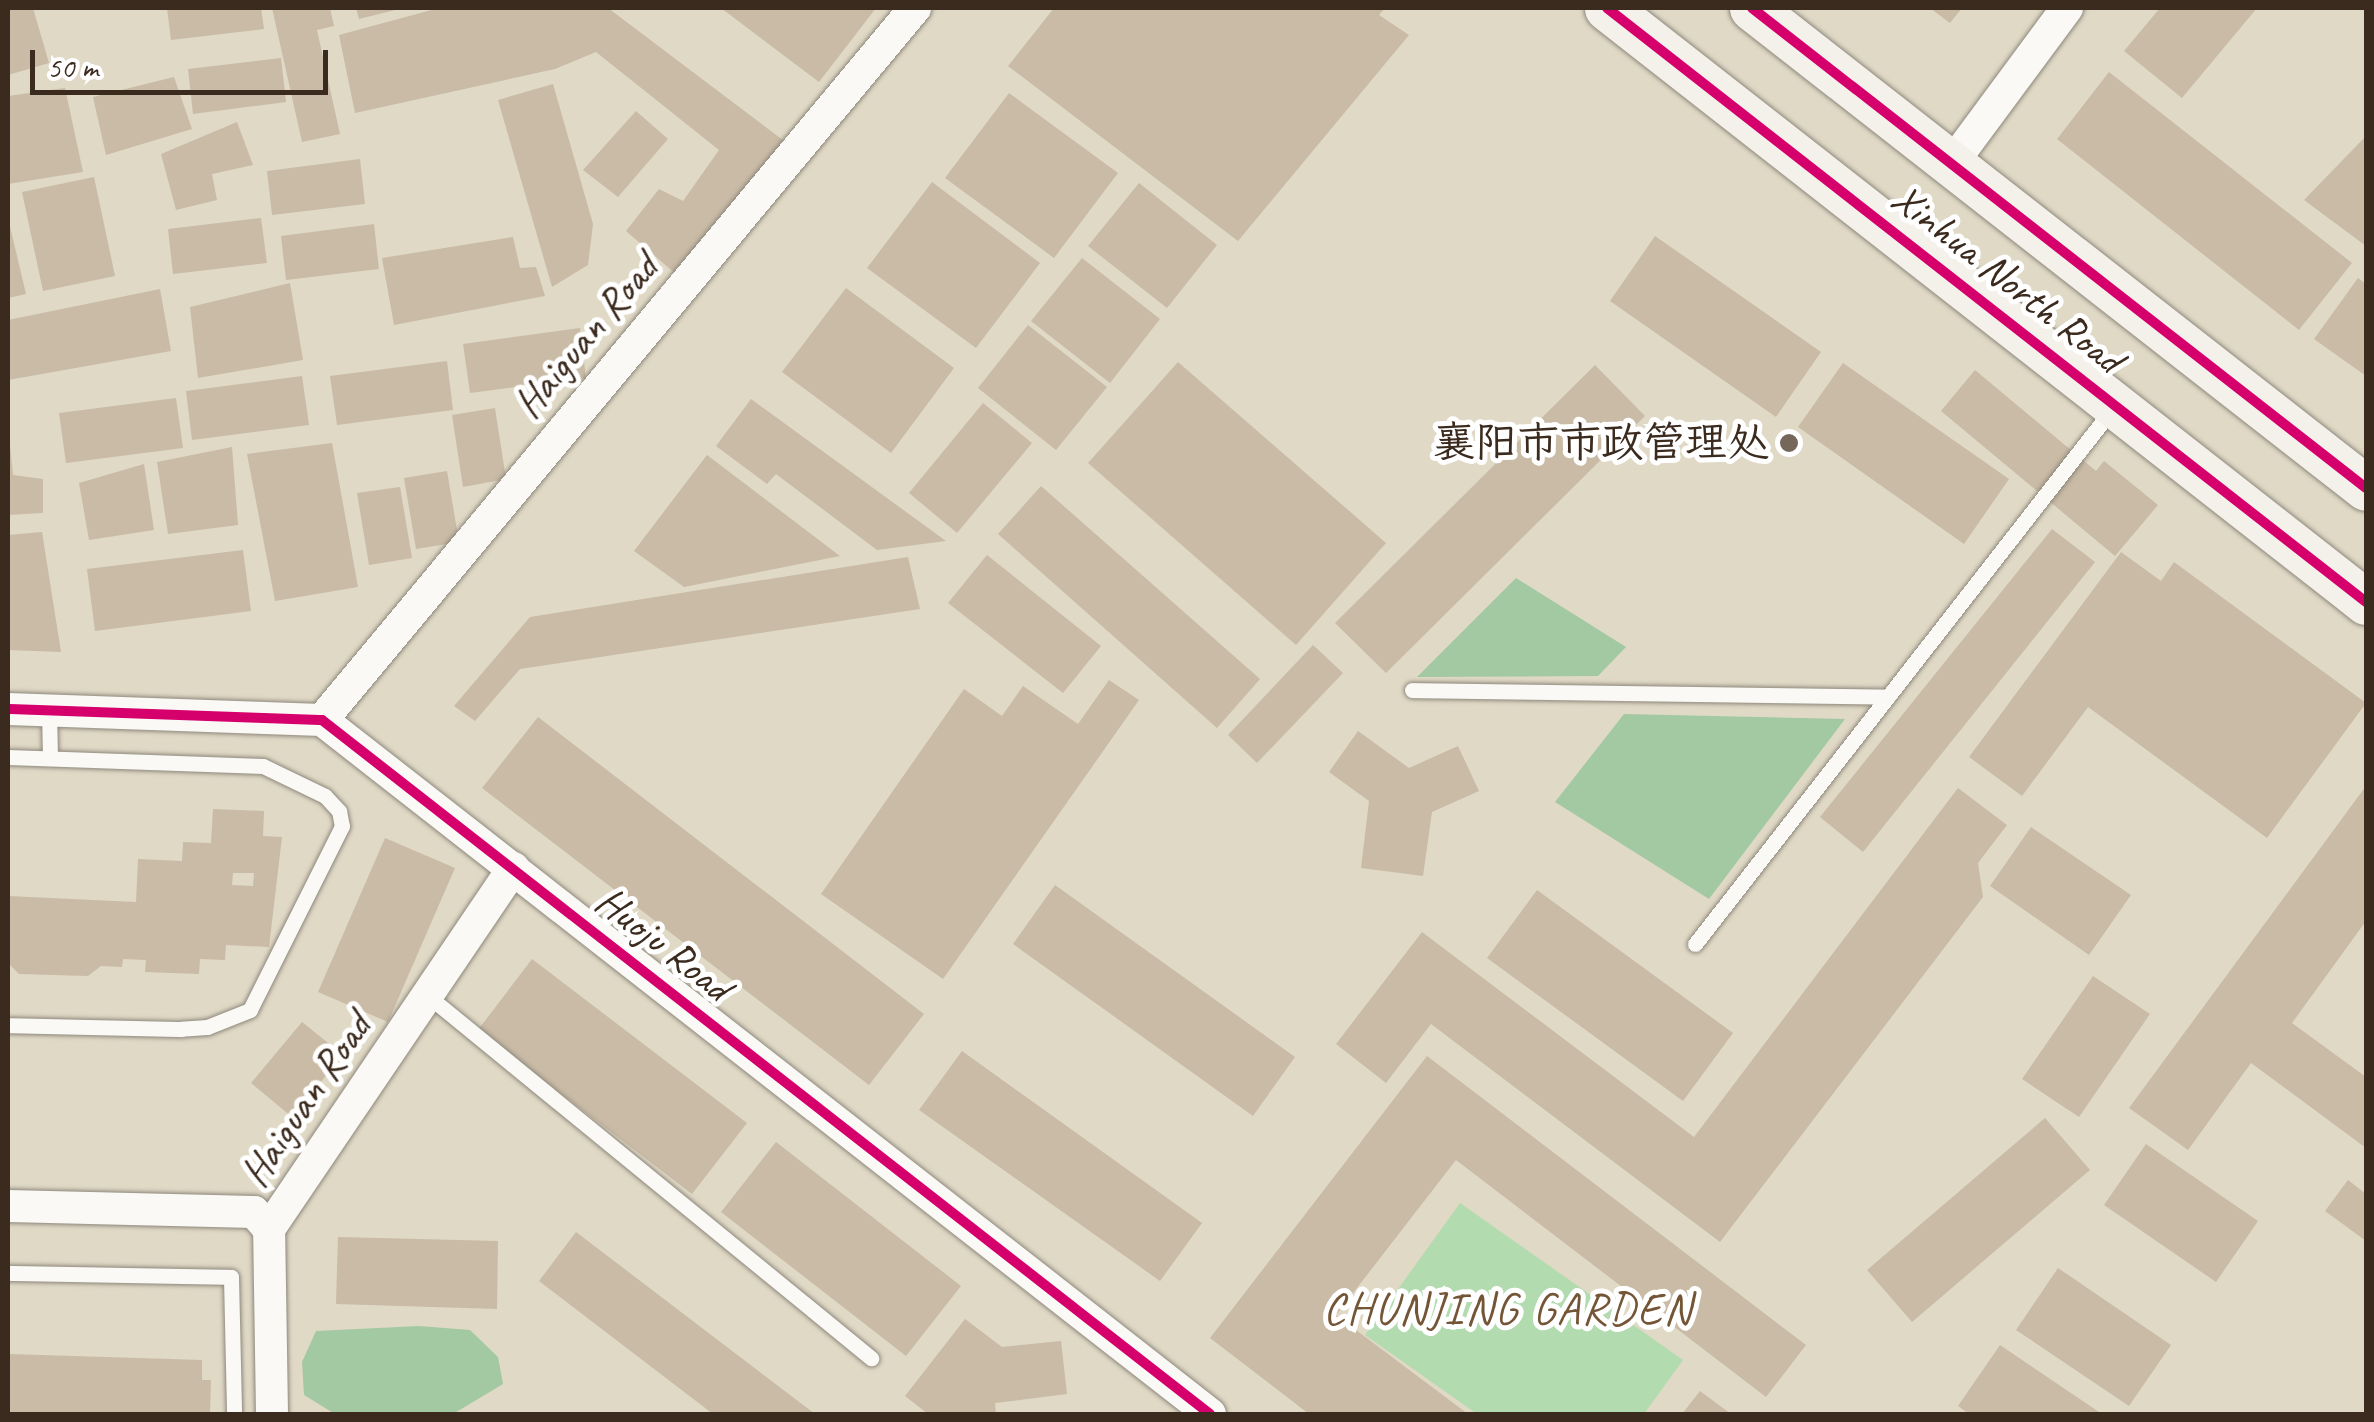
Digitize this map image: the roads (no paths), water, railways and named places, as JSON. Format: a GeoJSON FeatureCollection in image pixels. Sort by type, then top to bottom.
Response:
{"type":"FeatureCollection","features":[{"type":"Feature","properties":{"kind":"main road","name":"Xinhua North Road"},"geometry":{"type":"LineString","coordinates":[[1608,8],[2366,602]]}},
{"type":"Feature","properties":{"kind":"main road","name":"Xinhua North Road"},"geometry":{"type":"LineString","coordinates":[[1752,8],[2366,488]]}},
{"type":"Feature","properties":{"kind":"street","name":"Haiguan Road"},"geometry":{"type":"LineString","coordinates":[[322,720],[916,8]]}},
{"type":"Feature","properties":{"kind":"street"},"geometry":{"type":"LineString","coordinates":[[1953,162],[2067,8]]}},
{"type":"Feature","properties":{"kind":"street"},"geometry":{"type":"LineString","coordinates":[[8,709],[322,720]]}},
{"type":"Feature","properties":{"kind":"street","name":"Huoju Road"},"geometry":{"type":"LineString","coordinates":[[322,720],[1210,1414]]}},
{"type":"Feature","properties":{"kind":"street","name":"Haiguan Road"},"geometry":{"type":"LineString","coordinates":[[272,1414],[269,1230],[513,868]]}},
{"type":"Feature","properties":{"kind":"street","name":"Haiguan Road"},"geometry":{"type":"LineString","coordinates":[[8,1206],[254,1212],[269,1230]]}},
{"type":"Feature","properties":{"kind":"lane"},"geometry":{"type":"LineString","coordinates":[[1694,944],[2115,405]]}},
{"type":"Feature","properties":{"kind":"lane"},"geometry":{"type":"LineString","coordinates":[[1412,690],[1888,696]]}},
{"type":"Feature","properties":{"kind":"lane"},"geometry":{"type":"LineString","coordinates":[[49,710],[50,757]]}},
{"type":"Feature","properties":{"kind":"lane"},"geometry":{"type":"LineString","coordinates":[[8,757],[263,766],[325,796],[339,811],[342,826],[250,1010],[194,1028],[8,1025]]}},
{"type":"Feature","properties":{"kind":"lane"},"geometry":{"type":"LineString","coordinates":[[427,996],[871,1358]]}},
{"type":"Feature","properties":{"kind":"lane"},"geometry":{"type":"LineString","coordinates":[[8,1273],[231,1277],[234,1414]]}},
{"type":"Feature","properties":{"kind":"place","name":"襄阳市市政管理处"},"geometry":{"type":"Point","coordinates":[1789,443]}},
{"type":"Feature","properties":{"kind":"district","name":"CHUNJING GARDEN"},"geometry":{"type":"Point","coordinates":[1508,1309]}}]}
